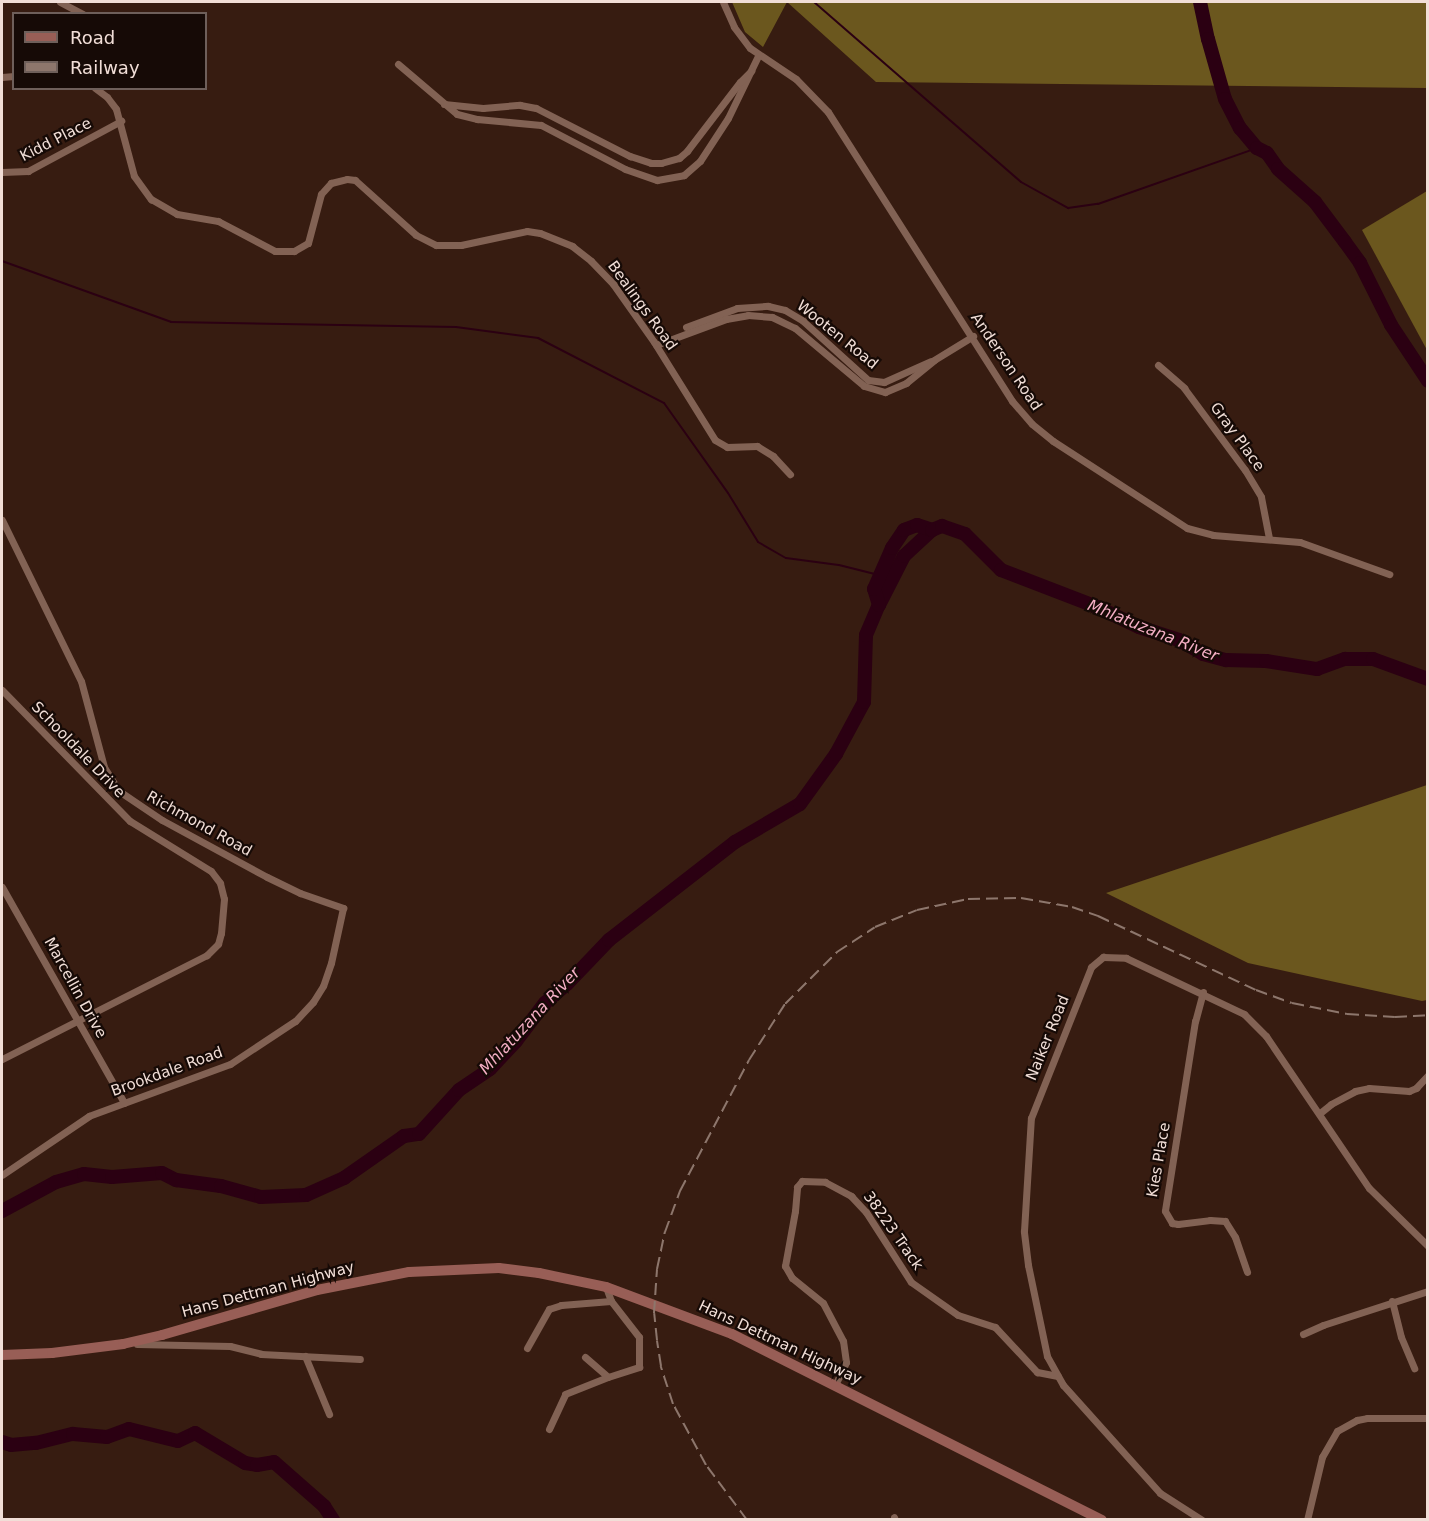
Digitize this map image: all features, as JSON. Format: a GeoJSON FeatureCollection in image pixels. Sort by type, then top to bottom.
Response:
{"type":"FeatureCollection","features":[{"type":"Feature","properties":{"kind":"street"},"geometry":{"type":"LineString","coordinates":[[60,2],[79,12]]}},
{"type":"Feature","properties":{"kind":"street","name":"Anderson Road"},"geometry":{"type":"LineString","coordinates":[[723,2],[734,27],[759,56],[796,79],[828,112],[1022,413],[1053,441],[1186,528],[1213,535],[1300,542],[1389,574]]}},
{"type":"Feature","properties":{"kind":"street"},"geometry":{"type":"LineString","coordinates":[[398,64],[444,104],[465,117],[541,125],[645,178],[668,180],[684,175],[700,161],[728,118],[759,56]]}},
{"type":"Feature","properties":{"kind":"street"},"geometry":{"type":"LineString","coordinates":[[444,104],[483,108],[520,105],[536,108],[630,156],[651,163],[660,163],[679,158],[687,151],[740,82],[753,70]]}},
{"type":"Feature","properties":{"kind":"street","name":"Bealings Road"},"geometry":{"type":"LineString","coordinates":[[97,90],[112,103],[121,121],[129,161],[141,188],[151,199],[177,214],[218,221],[275,251],[294,251],[308,243],[319,200],[326,186],[340,180],[355,180],[416,235],[436,245],[461,245],[527,231],[540,233],[572,246],[603,272],[655,344],[715,440],[727,447],[757,446],[764,449],[790,474]]}},
{"type":"Feature","properties":{"kind":"street","name":"Kidd Place"},"geometry":{"type":"LineString","coordinates":[[2,172],[28,171],[121,121]]}},
{"type":"Feature","properties":{"kind":"street","name":"Wooten Road"},"geometry":{"type":"LineString","coordinates":[[655,344],[713,316],[737,308],[757,305],[774,307],[795,315],[861,375],[874,382],[890,380],[913,367],[934,360],[973,336]]}},
{"type":"Feature","properties":{"kind":"street","name":"Gray Place"},"geometry":{"type":"LineString","coordinates":[[1158,365],[1191,396],[1256,486],[1266,513],[1269,538]]}},
{"type":"Feature","properties":{"kind":"street","name":"Richmond Road"},"geometry":{"type":"LineString","coordinates":[[2,520],[81,681],[104,766],[119,791],[162,820],[267,877],[300,893],[343,908]]}},
{"type":"Feature","properties":{"kind":"street","name":"Schooldale Drive"},"geometry":{"type":"LineString","coordinates":[[2,690],[130,821],[211,871],[223,890],[221,933],[212,950],[2,1059]]}},
{"type":"Feature","properties":{"kind":"street","name":"Marcellin Drive"},"geometry":{"type":"LineString","coordinates":[[2,887],[124,1102]]}},
{"type":"Feature","properties":{"kind":"street","name":"Brookdale Road"},"geometry":{"type":"LineString","coordinates":[[2,1175],[83,1120],[124,1102],[230,1064],[305,1012],[323,986],[328,973],[343,908]]}},
{"type":"Feature","properties":{"kind":"street","name":"Naiker Road"},"geometry":{"type":"LineString","coordinates":[[1202,1520],[1160,1493],[1071,1395],[1058,1376],[1044,1346],[1024,1245],[1028,1132],[1034,1107],[1091,967],[1096,961],[1111,956],[1126,958],[1203,992],[1244,1014],[1259,1028],[1320,1113],[1369,1188],[1428,1246]]}},
{"type":"Feature","properties":{"kind":"street","name":"Kies Place"},"geometry":{"type":"LineString","coordinates":[[1203,992],[1195,1021],[1165,1211],[1172,1223],[1225,1221],[1235,1236],[1246,1272]]}},
{"type":"Feature","properties":{"kind":"street"},"geometry":{"type":"LineString","coordinates":[[1320,1113],[1355,1091],[1369,1088],[1408,1090],[1416,1088],[1428,1075]]}},
{"type":"Feature","properties":{"kind":"street","name":"38223 Track"},"geometry":{"type":"LineString","coordinates":[[835,1385],[846,1362],[843,1341],[823,1303],[792,1278],[784,1266],[795,1211],[796,1186],[802,1181],[825,1182],[851,1196],[866,1212],[911,1281],[958,1315],[995,1327],[1037,1372],[1058,1376]]}},
{"type":"Feature","properties":{"kind":"street","name":"Hans Dettman Highway"},"geometry":{"type":"LineString","coordinates":[[2,1355],[60,1352],[123,1344],[317,1290],[409,1272],[499,1268],[572,1278],[606,1287],[732,1334],[1102,1520]]}},
{"type":"Feature","properties":{"kind":"street"},"geometry":{"type":"LineString","coordinates":[[549,1429],[565,1394],[639,1367],[639,1337],[610,1301],[606,1287]]}},
{"type":"Feature","properties":{"kind":"street"},"geometry":{"type":"LineString","coordinates":[[1303,1334],[1323,1324],[1428,1291]]}},
{"type":"Feature","properties":{"kind":"street"},"geometry":{"type":"LineString","coordinates":[[527,1348],[549,1309],[561,1305],[610,1301]]}},
{"type":"Feature","properties":{"kind":"street"},"geometry":{"type":"LineString","coordinates":[[1392,1301],[1401,1337],[1414,1368]]}},
{"type":"Feature","properties":{"kind":"street"},"geometry":{"type":"LineString","coordinates":[[123,1344],[230,1346],[261,1354],[360,1359]]}},
{"type":"Feature","properties":{"kind":"street"},"geometry":{"type":"LineString","coordinates":[[305,1356],[329,1414]]}},
{"type":"Feature","properties":{"kind":"street"},"geometry":{"type":"LineString","coordinates":[[585,1357],[608,1377]]}},
{"type":"Feature","properties":{"kind":"street"},"geometry":{"type":"LineString","coordinates":[[1307,1520],[1322,1457],[1337,1431],[1357,1420],[1367,1418],[1428,1418]]}},
{"type":"Feature","properties":{"kind":"shaded area"},"geometry":{"type":"Polygon","coordinates":[[[732,2],[787,2],[763,47],[745,32],[732,2]]]}},
{"type":"Feature","properties":{"kind":"shaded area"},"geometry":{"type":"Polygon","coordinates":[[[787,2],[1427,2],[1427,88],[876,82],[787,2]]]}},
{"type":"Feature","properties":{"kind":"shaded area"},"geometry":{"type":"Polygon","coordinates":[[[1427,191],[1427,350],[1362,230],[1427,191]]]}},
{"type":"Feature","properties":{"kind":"shaded area"},"geometry":{"type":"Polygon","coordinates":[[[1427,785],[1427,1000],[1422,1001],[1248,963],[1106,893],[1427,785]]]}},
{"type":"Feature","properties":{"kind":"waterway"},"geometry":{"type":"LineString","coordinates":[[814,2],[1021,182],[1068,208],[1098,204],[1257,148]]}},
{"type":"Feature","properties":{"kind":"waterway","name":"Mhlatuzana River"},"geometry":{"type":"LineString","coordinates":[[1200,2],[1225,99],[1240,128],[1257,148],[1267,153],[1278,169],[1315,202],[1345,242],[1360,263],[1391,325],[1428,381]]}},
{"type":"Feature","properties":{"kind":"waterway"},"geometry":{"type":"LineString","coordinates":[[2,261],[171,322],[456,327],[538,338],[664,403],[728,493],[758,542],[786,558],[839,565],[879,575]]}},
{"type":"Feature","properties":{"kind":"waterway","name":"Mhlatuzana River"},"geometry":{"type":"LineString","coordinates":[[2,1211],[56,1182],[84,1174],[112,1177],[162,1173],[176,1180],[221,1186],[261,1197],[306,1195],[344,1178],[404,1136],[419,1134],[459,1090],[490,1069],[516,1041],[545,1003],[567,984],[609,940],[735,842],[800,804],[836,754],[864,702],[866,635],[879,605],[874,589],[892,548],[904,530],[917,525],[932,530],[942,526],[965,534],[1001,570],[1095,606],[1139,627],[1179,640],[1203,654],[1226,660],[1266,661],[1317,669],[1345,659],[1373,659],[1428,679]]}},
{"type":"Feature","properties":{"kind":"waterway","name":"Mhlatuzana River"},"geometry":{"type":"LineString","coordinates":[[879,605],[904,556],[932,530]]}},
{"type":"Feature","properties":{"kind":"waterway","name":"Mhlatuzana River"},"geometry":{"type":"LineString","coordinates":[[2,1442],[11,1445],[36,1443],[73,1434],[107,1437],[129,1429],[178,1441],[195,1433],[245,1463],[257,1465],[274,1462],[324,1506],[333,1520]]}},
{"type":"Feature","properties":{"kind":"railway"},"geometry":{"type":"LineString","coordinates":[[747,1520],[706,1465],[673,1404],[661,1366],[657,1340],[654,1313],[657,1269],[665,1232],[680,1191],[749,1060],[785,1004],[837,952],[875,927],[917,910],[968,899],[1021,898],[1072,907],[1098,916],[1256,990],[1292,1003],[1347,1014],[1395,1017],[1428,1015]]}}]}
